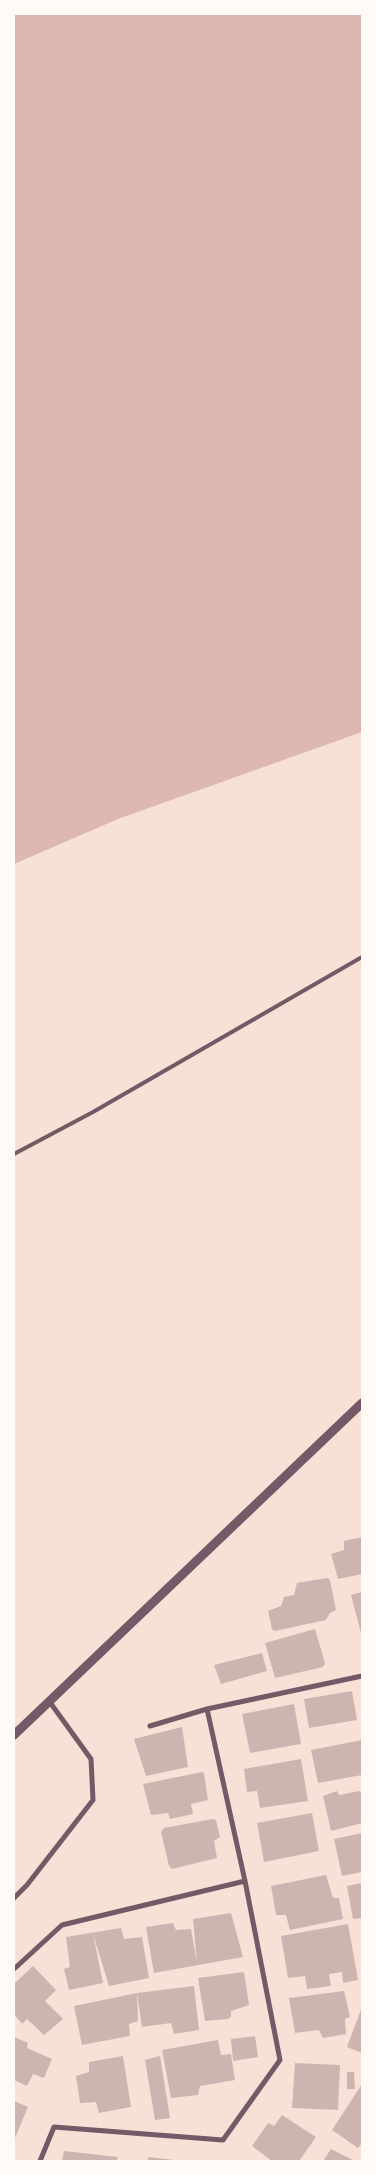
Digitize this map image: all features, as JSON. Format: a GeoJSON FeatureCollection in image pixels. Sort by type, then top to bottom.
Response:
{"type":"FeatureCollection","features":[{"type":"Feature","properties":{"kind":"street"},"geometry":{"type":"LineString","coordinates":[[14,1735],[362,1403]]}},
{"type":"Feature","properties":{"kind":"street"},"geometry":{"type":"LineString","coordinates":[[150,1726],[207,1709],[362,1676]]}},
{"type":"Feature","properties":{"kind":"street"},"geometry":{"type":"LineString","coordinates":[[14,1898],[94,1800],[91,1759],[49,1701]]}},
{"type":"Feature","properties":{"kind":"street"},"geometry":{"type":"LineString","coordinates":[[40,2161],[54,2127],[223,2140],[280,2060],[246,1882],[207,1709]]}},
{"type":"Feature","properties":{"kind":"street"},"geometry":{"type":"LineString","coordinates":[[14,1969],[62,1924],[246,1882]]}},
{"type":"Feature","properties":{"kind":"lane"},"geometry":{"type":"LineString","coordinates":[[14,1154],[93,1112],[362,957]]}},
{"type":"Feature","properties":{"kind":"shaded area"},"geometry":{"type":"Polygon","coordinates":[[[14,14],[362,14],[362,732],[118,819],[14,864],[14,14]]]}},
{"type":"Feature","properties":{"kind":"building"},"geometry":{"type":"Polygon","coordinates":[[[362,1537],[362,1574],[338,1579],[331,1554],[344,1550],[344,1541],[362,1537]]]}},
{"type":"Feature","properties":{"kind":"building"},"geometry":{"type":"Polygon","coordinates":[[[327,1578],[330,1580],[336,1610],[330,1613],[326,1620],[275,1631],[272,1629],[268,1611],[281,1606],[284,1597],[294,1595],[297,1583],[327,1578]]]}},
{"type":"Feature","properties":{"kind":"building"},"geometry":{"type":"Polygon","coordinates":[[[362,1592],[362,1637],[351,1595],[362,1592]]]}},
{"type":"Feature","properties":{"kind":"building"},"geometry":{"type":"Polygon","coordinates":[[[315,1629],[325,1663],[323,1667],[275,1678],[265,1643],[315,1629]]]}},
{"type":"Feature","properties":{"kind":"building"},"geometry":{"type":"Polygon","coordinates":[[[262,1653],[267,1671],[221,1684],[214,1665],[262,1653]]]}},
{"type":"Feature","properties":{"kind":"building"},"geometry":{"type":"Polygon","coordinates":[[[352,1691],[357,1720],[309,1728],[304,1699],[352,1691]]]}},
{"type":"Feature","properties":{"kind":"building"},"geometry":{"type":"Polygon","coordinates":[[[294,1704],[301,1744],[250,1753],[242,1714],[294,1704]]]}},
{"type":"Feature","properties":{"kind":"building"},"geometry":{"type":"Polygon","coordinates":[[[182,1727],[188,1767],[146,1776],[134,1739],[182,1727]]]}},
{"type":"Feature","properties":{"kind":"building"},"geometry":{"type":"Polygon","coordinates":[[[362,1740],[362,1775],[318,1783],[311,1750],[362,1740]]]}},
{"type":"Feature","properties":{"kind":"building"},"geometry":{"type":"Polygon","coordinates":[[[301,1759],[308,1801],[260,1808],[257,1791],[247,1792],[244,1769],[301,1759]]]}},
{"type":"Feature","properties":{"kind":"building"},"geometry":{"type":"Polygon","coordinates":[[[204,1773],[208,1800],[191,1804],[193,1814],[170,1819],[168,1813],[151,1815],[143,1784],[204,1773]]]}},
{"type":"Feature","properties":{"kind":"building"},"geometry":{"type":"Polygon","coordinates":[[[337,1791],[339,1795],[359,1791],[362,1793],[362,1823],[331,1831],[323,1796],[337,1791]]]}},
{"type":"Feature","properties":{"kind":"building"},"geometry":{"type":"Polygon","coordinates":[[[312,1813],[319,1851],[264,1862],[257,1823],[312,1813]]]}},
{"type":"Feature","properties":{"kind":"building"},"geometry":{"type":"Polygon","coordinates":[[[216,1820],[220,1837],[214,1841],[217,1858],[172,1869],[169,1866],[161,1832],[164,1828],[216,1820]]]}},
{"type":"Feature","properties":{"kind":"building"},"geometry":{"type":"Polygon","coordinates":[[[362,1833],[362,1872],[342,1876],[334,1839],[362,1833]]]}},
{"type":"Feature","properties":{"kind":"building"},"geometry":{"type":"Polygon","coordinates":[[[326,1875],[333,1898],[339,1898],[343,1919],[290,1930],[286,1915],[276,1915],[271,1886],[326,1875]]]}},
{"type":"Feature","properties":{"kind":"building"},"geometry":{"type":"Polygon","coordinates":[[[362,1883],[362,1918],[353,1919],[347,1886],[362,1883]]]}},
{"type":"Feature","properties":{"kind":"building"},"geometry":{"type":"Polygon","coordinates":[[[231,1913],[243,1957],[154,1973],[146,1927],[173,1923],[176,1930],[191,1929],[197,1963],[193,1919],[231,1913]]]}},
{"type":"Feature","properties":{"kind":"building"},"geometry":{"type":"Polygon","coordinates":[[[348,1924],[358,1980],[343,1983],[342,1972],[329,1974],[331,1986],[307,1989],[305,1976],[288,1978],[281,1936],[348,1924]]]}},
{"type":"Feature","properties":{"kind":"building"},"geometry":{"type":"Polygon","coordinates":[[[121,1928],[124,1939],[142,1937],[149,1978],[109,1986],[93,1934],[103,1983],[69,1990],[64,1969],[70,1967],[66,1937],[121,1928]]]}},
{"type":"Feature","properties":{"kind":"building"},"geometry":{"type":"Polygon","coordinates":[[[33,1966],[56,1990],[45,2001],[63,2019],[44,2035],[27,2019],[22,2024],[14,2014],[14,1984],[33,1966]]]}},
{"type":"Feature","properties":{"kind":"building"},"geometry":{"type":"Polygon","coordinates":[[[244,1972],[249,2005],[231,2011],[231,2017],[228,2019],[205,2021],[198,1978],[244,1972]]]}},
{"type":"Feature","properties":{"kind":"building"},"geometry":{"type":"Polygon","coordinates":[[[194,1986],[199,2030],[174,2034],[171,2023],[142,2027],[137,1993],[194,1986]]]}},
{"type":"Feature","properties":{"kind":"building"},"geometry":{"type":"Polygon","coordinates":[[[344,1991],[350,2017],[345,2019],[346,2034],[323,2038],[319,2030],[295,2033],[289,1998],[344,1991]]]}},
{"type":"Feature","properties":{"kind":"building"},"geometry":{"type":"Polygon","coordinates":[[[137,1993],[138,2021],[129,2024],[130,2036],[82,2045],[74,2006],[137,1993]]]}},
{"type":"Feature","properties":{"kind":"building"},"geometry":{"type":"Polygon","coordinates":[[[362,2007],[362,2053],[347,2047],[362,2007]]]}},
{"type":"Feature","properties":{"kind":"building"},"geometry":{"type":"Polygon","coordinates":[[[255,2036],[258,2057],[233,2061],[231,2039],[255,2036]]]}},
{"type":"Feature","properties":{"kind":"building"},"geometry":{"type":"Polygon","coordinates":[[[14,2037],[28,2043],[27,2048],[52,2059],[44,2078],[33,2074],[27,2086],[14,2080],[14,2037]]]}},
{"type":"Feature","properties":{"kind":"building"},"geometry":{"type":"Polygon","coordinates":[[[218,2040],[221,2055],[231,2054],[235,2080],[200,2086],[198,2095],[171,2098],[162,2050],[218,2040]]]}},
{"type":"Feature","properties":{"kind":"building"},"geometry":{"type":"Polygon","coordinates":[[[123,2056],[131,2107],[99,2113],[96,2102],[80,2103],[76,2076],[89,2072],[89,2062],[123,2056]]]}},
{"type":"Feature","properties":{"kind":"building"},"geometry":{"type":"Polygon","coordinates":[[[160,2056],[170,2118],[155,2120],[145,2060],[160,2056]]]}},
{"type":"Feature","properties":{"kind":"building"},"geometry":{"type":"Polygon","coordinates":[[[295,2063],[340,2065],[338,2110],[292,2108],[295,2063]]]}},
{"type":"Feature","properties":{"kind":"building"},"geometry":{"type":"Polygon","coordinates":[[[347,2072],[354,2072],[355,2089],[347,2089],[347,2072]]]}},
{"type":"Feature","properties":{"kind":"building"},"geometry":{"type":"Polygon","coordinates":[[[362,2084],[362,2143],[358,2148],[332,2130],[362,2084]]]}},
{"type":"Feature","properties":{"kind":"building"},"geometry":{"type":"Polygon","coordinates":[[[14,2101],[28,2107],[15,2138],[14,2137],[14,2101]]]}},
{"type":"Feature","properties":{"kind":"building"},"geometry":{"type":"Polygon","coordinates":[[[282,2115],[316,2137],[299,2161],[272,2161],[252,2146],[268,2123],[274,2126],[282,2115]]]}},
{"type":"Feature","properties":{"kind":"building"},"geometry":{"type":"Polygon","coordinates":[[[331,2149],[355,2161],[323,2161],[331,2149]]]}},
{"type":"Feature","properties":{"kind":"building"},"geometry":{"type":"Polygon","coordinates":[[[64,2151],[118,2157],[117,2161],[62,2161],[64,2151]]]}},
{"type":"Feature","properties":{"kind":"building"},"geometry":{"type":"Polygon","coordinates":[[[148,2157],[175,2160],[175,2161],[148,2161],[148,2157]]]}}]}
